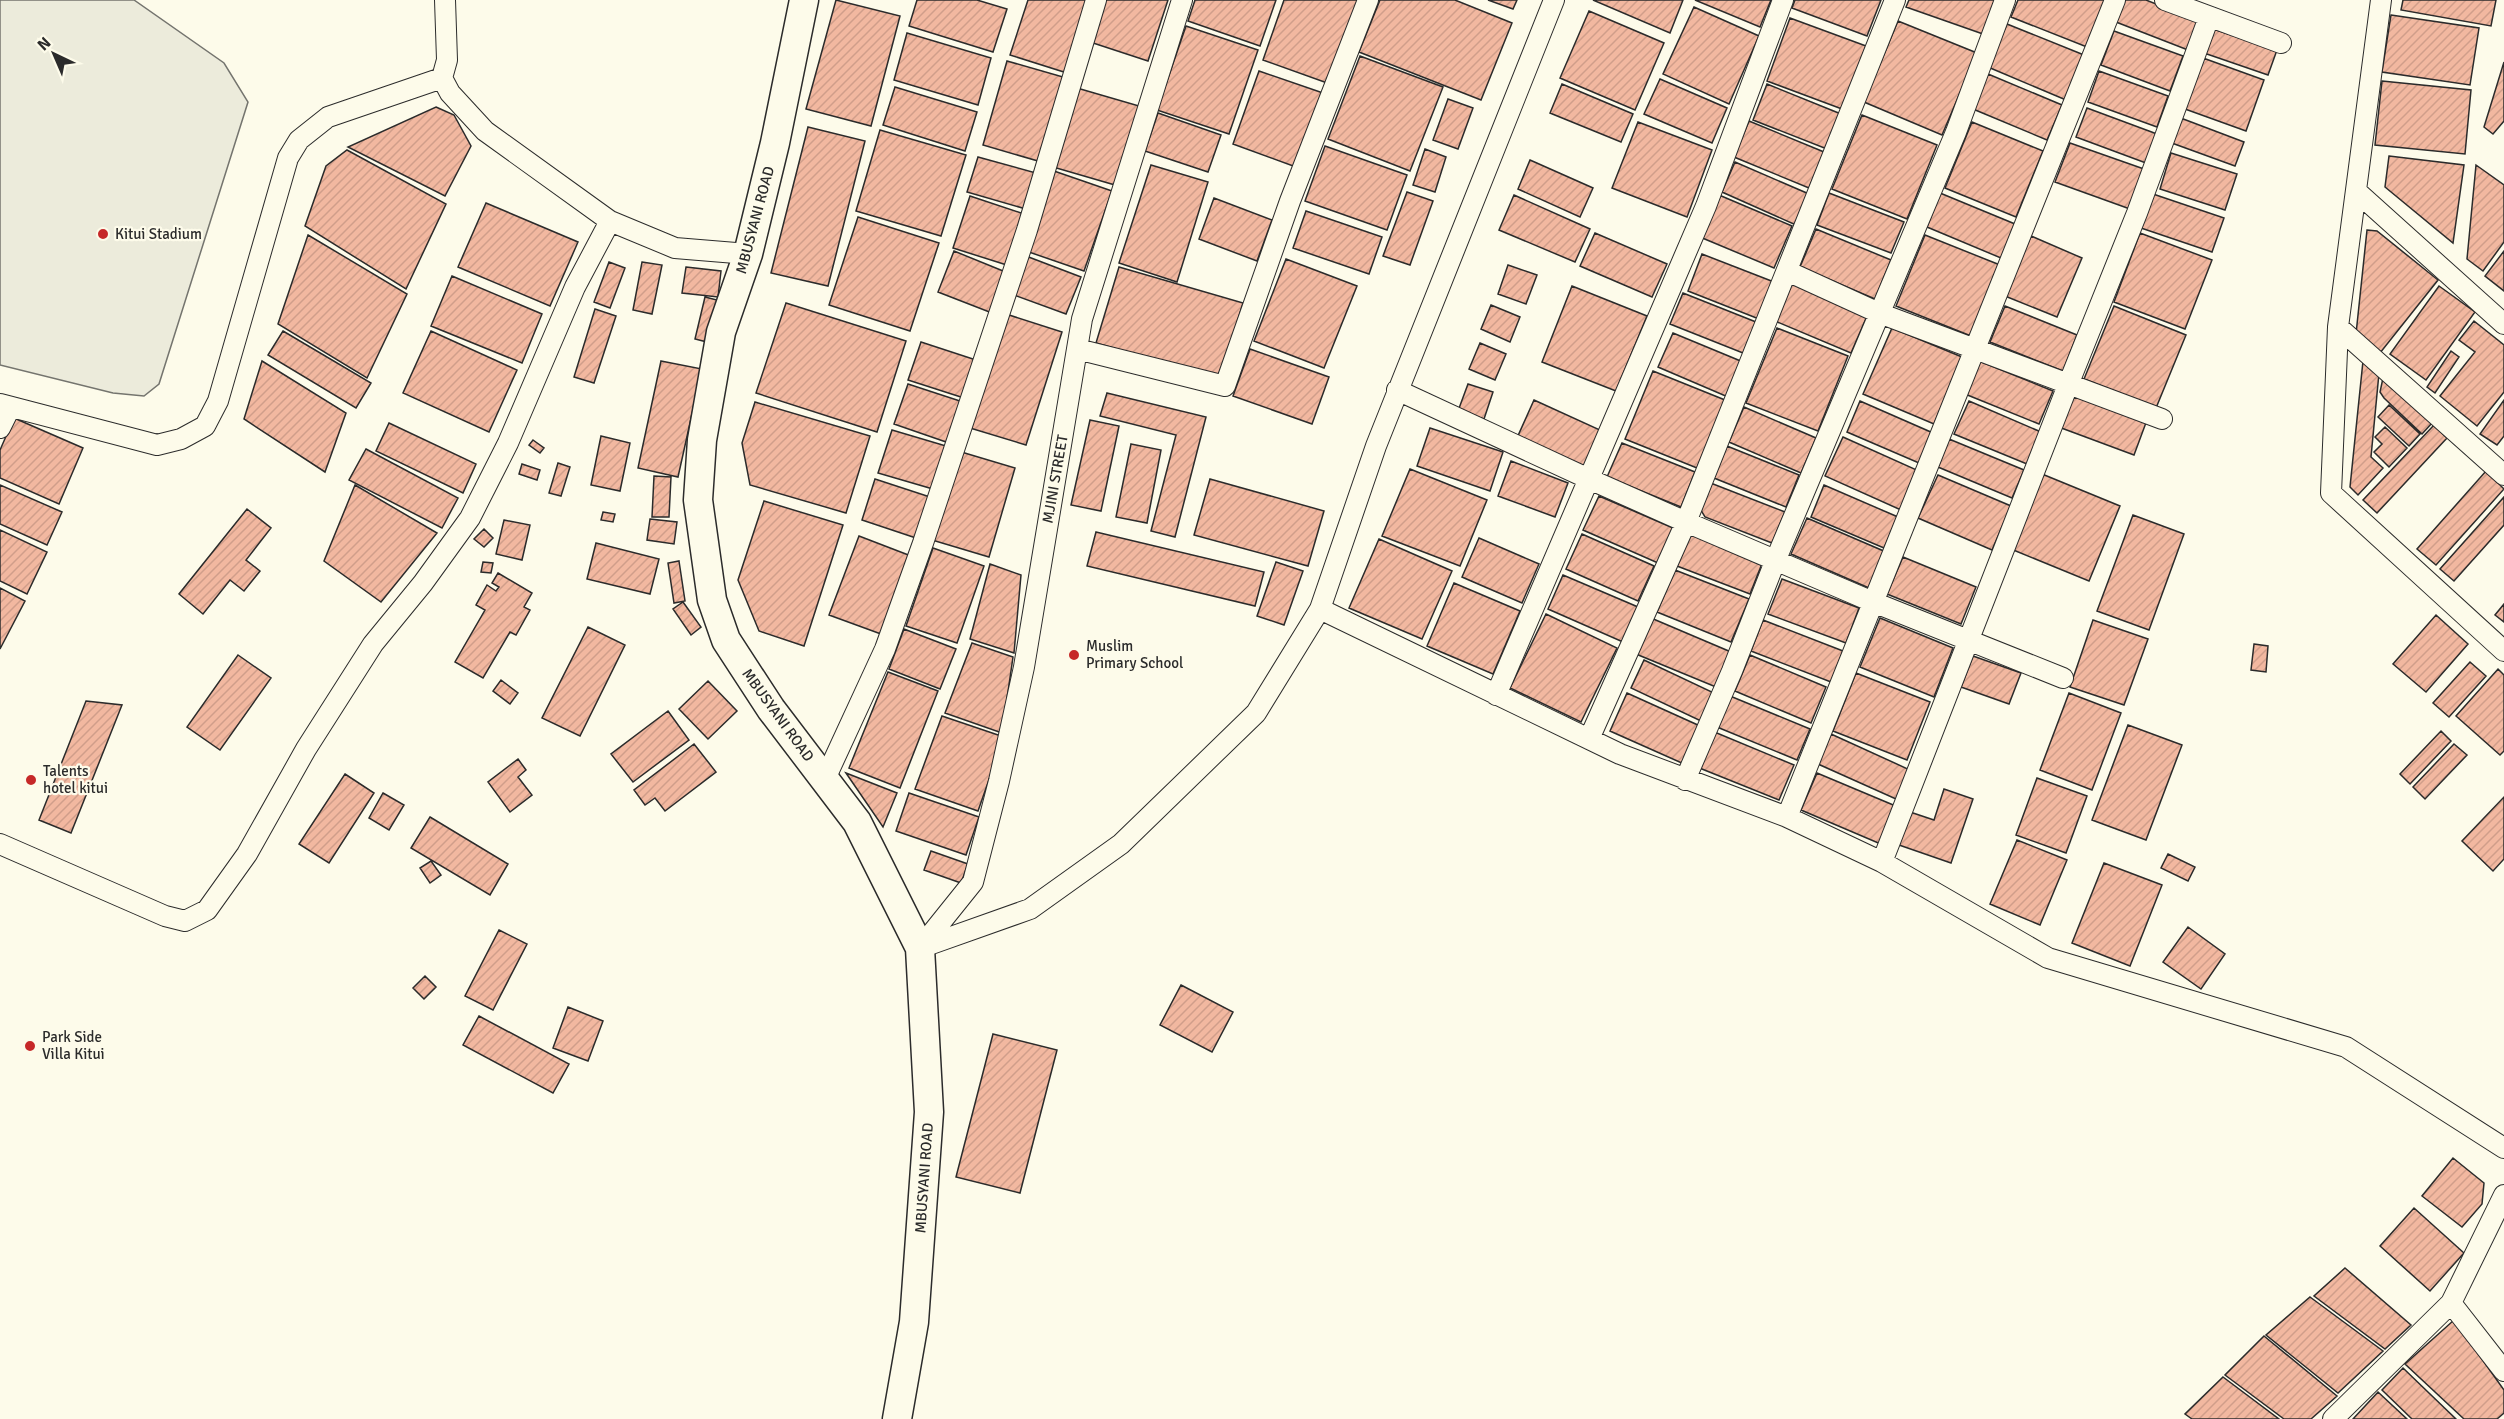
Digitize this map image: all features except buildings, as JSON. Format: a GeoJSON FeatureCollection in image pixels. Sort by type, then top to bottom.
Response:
{"type":"FeatureCollection","features":[{"type":"Feature","properties":{"kind":"street"},"geometry":{"type":"LineString","coordinates":[[445,0],[447,60],[442,78],[450,93],[485,131],[610,221],[675,248],[748,254]]}},
{"type":"Feature","properties":{"kind":"street","name":"MBUSYANI ROAD"},"geometry":{"type":"LineString","coordinates":[[804,0],[775,143],[748,254],[721,332],[702,440],[698,501],[712,600],[726,640],[771,709],[857,822],[920,948],[929,1112],[914,1322],[897,1419]]}},
{"type":"Feature","properties":{"kind":"street"},"geometry":{"type":"LineString","coordinates":[[825,779],[885,649],[923,543],[1027,230],[1096,0]]}},
{"type":"Feature","properties":{"kind":"street","name":"MJINI STREET"},"geometry":{"type":"LineString","coordinates":[[920,948],[973,882],[999,781],[1024,667],[1082,319],[1182,0]]}},
{"type":"Feature","properties":{"kind":"street"},"geometry":{"type":"LineString","coordinates":[[1077,349],[1225,386],[1290,201],[1368,0]]}},
{"type":"Feature","properties":{"kind":"street"},"geometry":{"type":"LineString","coordinates":[[920,948],[1030,909],[1121,844],[1256,713],[1320,609],[1397,390],[1491,162],[1554,0]]}},
{"type":"Feature","properties":{"kind":"street"},"geometry":{"type":"LineString","coordinates":[[1496,695],[1706,206],[1783,0]]}},
{"type":"Feature","properties":{"kind":"street"},"geometry":{"type":"LineString","coordinates":[[1589,739],[1686,522],[1895,0]]}},
{"type":"Feature","properties":{"kind":"street"},"geometry":{"type":"LineString","coordinates":[[1685,780],[1956,132],[2005,0]]}},
{"type":"Feature","properties":{"kind":"street"},"geometry":{"type":"LineString","coordinates":[[1786,817],[2115,0]]}},
{"type":"Feature","properties":{"kind":"street"},"geometry":{"type":"LineString","coordinates":[[2165,0],[2281,43]]}},
{"type":"Feature","properties":{"kind":"street"},"geometry":{"type":"LineString","coordinates":[[2381,0],[2338,327],[2331,493],[2504,651]]}},
{"type":"Feature","properties":{"kind":"street"},"geometry":{"type":"LineString","coordinates":[[1882,862],[2137,213],[2210,17]]}},
{"type":"Feature","properties":{"kind":"street"},"geometry":{"type":"LineString","coordinates":[[0,428],[5,406],[157,445],[181,439],[205,426],[218,401],[288,158],[299,140],[328,117],[442,78]]}},
{"type":"Feature","properties":{"kind":"street"},"geometry":{"type":"LineString","coordinates":[[2356,191],[2504,324]]}},
{"type":"Feature","properties":{"kind":"street"},"geometry":{"type":"LineString","coordinates":[[5,850],[165,916],[185,921],[207,910],[247,854],[306,749],[374,644],[423,583],[470,518],[508,443],[571,298],[610,221]]}},
{"type":"Feature","properties":{"kind":"street"},"geometry":{"type":"LineString","coordinates":[[1787,271],[1879,313],[2162,419]]}},
{"type":"Feature","properties":{"kind":"street"},"geometry":{"type":"LineString","coordinates":[[2338,327],[2504,475]]}},
{"type":"Feature","properties":{"kind":"street"},"geometry":{"type":"LineString","coordinates":[[1397,390],[1589,480],[1686,522],[1969,642],[2063,678]]}},
{"type":"Feature","properties":{"kind":"street"},"geometry":{"type":"LineString","coordinates":[[1320,609],[1620,754],[1786,817],[1882,862],[2048,958],[2346,1047],[2504,1148]]}},
{"type":"Feature","properties":{"kind":"street"},"geometry":{"type":"LineString","coordinates":[[2333,1419],[2451,1304],[2504,1195]]}},
{"type":"Feature","properties":{"kind":"street"},"geometry":{"type":"LineString","coordinates":[[2451,1304],[2504,1371]]}},
{"type":"Feature","properties":{"kind":"shaded area","name":"Kitui Stadium"},"geometry":{"type":"Polygon","coordinates":[[[0,0],[134,0],[224,63],[248,102],[159,384],[144,396],[113,393],[0,365],[0,0]]]}},
{"type":"Feature","properties":{"kind":"place","name":"Kitui Stadium"},"geometry":{"type":"Point","coordinates":[103,234]}},
{"type":"Feature","properties":{"kind":"place","name":"Muslim Primary School"},"geometry":{"type":"Point","coordinates":[1074,655]}},
{"type":"Feature","properties":{"kind":"place","name":"Talents hotel kitui"},"geometry":{"type":"Point","coordinates":[31,780]}},
{"type":"Feature","properties":{"kind":"place","name":"Park Side Villa Kitui"},"geometry":{"type":"Point","coordinates":[30,1046]}}]}
